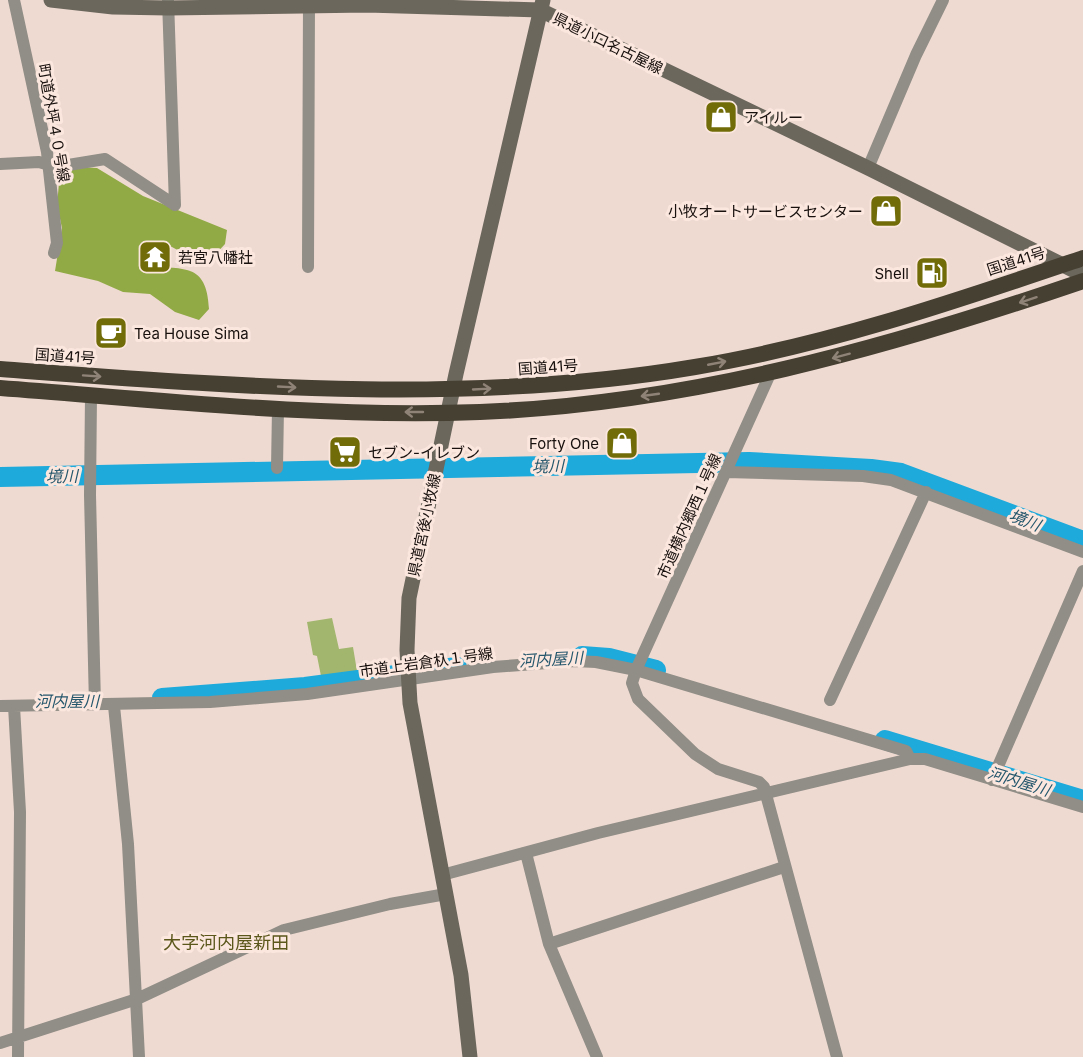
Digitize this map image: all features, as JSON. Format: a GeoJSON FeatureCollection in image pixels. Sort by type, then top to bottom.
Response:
{"type":"FeatureCollection","features":[{"type":"Feature","properties":{"kind":"highway","name":"国道41号"},"geometry":{"type":"LineString","coordinates":[[0,369],[332,390],[452,391],[612,379],[742,358],[876,325],[1083,258]]}},
{"type":"Feature","properties":{"kind":"highway"},"geometry":{"type":"LineString","coordinates":[[0,388],[278,408],[448,412],[606,401],[770,374],[902,339],[1083,281]]}},
{"type":"Feature","properties":{"kind":"main road","name":"県道小口名古屋線"},"geometry":{"type":"LineString","coordinates":[[51,0],[113,7],[168,4],[309,3],[541,5],[1083,275]]}},
{"type":"Feature","properties":{"kind":"main road","name":"県道宮後小牧線"},"geometry":{"type":"LineString","coordinates":[[470,1057],[463,986],[415,737],[407,679],[412,576],[541,5]]}},
{"type":"Feature","properties":{"kind":"street","name":"町道外坪４０号線"},"geometry":{"type":"LineString","coordinates":[[14,0],[52,166],[57,243],[54,253]]}},
{"type":"Feature","properties":{"kind":"street"},"geometry":{"type":"LineString","coordinates":[[868,168],[916,55],[943,0]]}},
{"type":"Feature","properties":{"kind":"street"},"geometry":{"type":"LineString","coordinates":[[308,267],[309,3]]}},
{"type":"Feature","properties":{"kind":"street"},"geometry":{"type":"LineString","coordinates":[[0,164],[39,162],[52,166],[105,159],[175,205],[168,4]]}},
{"type":"Feature","properties":{"kind":"street","name":"市道横内郷西１号線"},"geometry":{"type":"LineString","coordinates":[[636,670],[770,374]]}},
{"type":"Feature","properties":{"kind":"street"},"geometry":{"type":"LineString","coordinates":[[91,395],[90,495],[95,705]]}},
{"type":"Feature","properties":{"kind":"street"},"geometry":{"type":"LineString","coordinates":[[277,468],[278,408]]}},
{"type":"Feature","properties":{"kind":"street"},"geometry":{"type":"LineString","coordinates":[[726,472],[863,476],[891,480],[1083,552]]}},
{"type":"Feature","properties":{"kind":"street"},"geometry":{"type":"LineString","coordinates":[[830,700],[926,492]]}},
{"type":"Feature","properties":{"kind":"street"},"geometry":{"type":"LineString","coordinates":[[992,780],[1083,572]]}},
{"type":"Feature","properties":{"kind":"street","name":"市道上岩倉杁１号線"},"geometry":{"type":"LineString","coordinates":[[0,706],[114,706],[210,702],[307,694],[493,668],[574,661],[596,662],[636,670],[906,751],[910,759]]}},
{"type":"Feature","properties":{"kind":"street"},"geometry":{"type":"LineString","coordinates":[[636,670],[632,683],[638,699],[695,754],[718,769],[759,782],[766,794],[837,1057]]}},
{"type":"Feature","properties":{"kind":"street"},"geometry":{"type":"LineString","coordinates":[[14,706],[20,812],[18,1057]]}},
{"type":"Feature","properties":{"kind":"street"},"geometry":{"type":"LineString","coordinates":[[114,706],[128,844],[139,1057]]}},
{"type":"Feature","properties":{"kind":"street"},"geometry":{"type":"LineString","coordinates":[[442,875],[910,759],[925,759],[1083,807]]}},
{"type":"Feature","properties":{"kind":"street"},"geometry":{"type":"LineString","coordinates":[[526,853],[549,944],[597,1057]]}},
{"type":"Feature","properties":{"kind":"street"},"geometry":{"type":"LineString","coordinates":[[549,944],[784,867]]}},
{"type":"Feature","properties":{"kind":"street"},"geometry":{"type":"LineString","coordinates":[[0,1043],[137,999],[284,930],[390,904],[446,894]]}},
{"type":"Feature","properties":{"kind":"green space"},"geometry":{"type":"Polygon","coordinates":[[[78,167],[97,168],[143,196],[227,230],[225,244],[213,257],[192,258],[172,247],[154,246],[146,252],[145,266],[181,269],[198,275],[207,294],[209,309],[199,320],[175,312],[150,294],[123,292],[98,281],[55,271],[62,228],[57,205],[60,172],[78,167]]]}},
{"type":"Feature","properties":{"kind":"green space"},"geometry":{"type":"Polygon","coordinates":[[[332,618],[339,649],[353,647],[358,677],[322,681],[317,656],[313,655],[307,622],[332,618]]]}},
{"type":"Feature","properties":{"kind":"waterway","name":"境川"},"geometry":{"type":"LineString","coordinates":[[0,477],[749,462],[871,469],[901,473],[1083,541]]}},
{"type":"Feature","properties":{"kind":"waterway","name":"河内屋川"},"geometry":{"type":"LineString","coordinates":[[582,656],[609,658],[656,670]]}},
{"type":"Feature","properties":{"kind":"waterway","name":"河内屋川"},"geometry":{"type":"LineString","coordinates":[[162,698],[305,687],[457,667]]}},
{"type":"Feature","properties":{"kind":"waterway","name":"河内屋川"},"geometry":{"type":"LineString","coordinates":[[885,740],[1083,800]]}},
{"type":"Feature","properties":{"kind":"place","name":"アイルー"},"geometry":{"type":"Point","coordinates":[721,117]}},
{"type":"Feature","properties":{"kind":"place","name":"小牧オートサービスセンター"},"geometry":{"type":"Point","coordinates":[886,211]}},
{"type":"Feature","properties":{"kind":"place","name":"若宮八幡社"},"geometry":{"type":"Point","coordinates":[155,257]}},
{"type":"Feature","properties":{"kind":"place","name":"Shell"},"geometry":{"type":"Point","coordinates":[932,273]}},
{"type":"Feature","properties":{"kind":"place","name":"Tea House Sima"},"geometry":{"type":"Point","coordinates":[111,333]}},
{"type":"Feature","properties":{"kind":"place","name":"Forty One"},"geometry":{"type":"Point","coordinates":[622,443]}},
{"type":"Feature","properties":{"kind":"place","name":"セブン-イレブン"},"geometry":{"type":"Point","coordinates":[345,452]}},
{"type":"Feature","properties":{"kind":"district","name":"大字河内屋新田"},"geometry":{"type":"Point","coordinates":[226,942]}}]}
